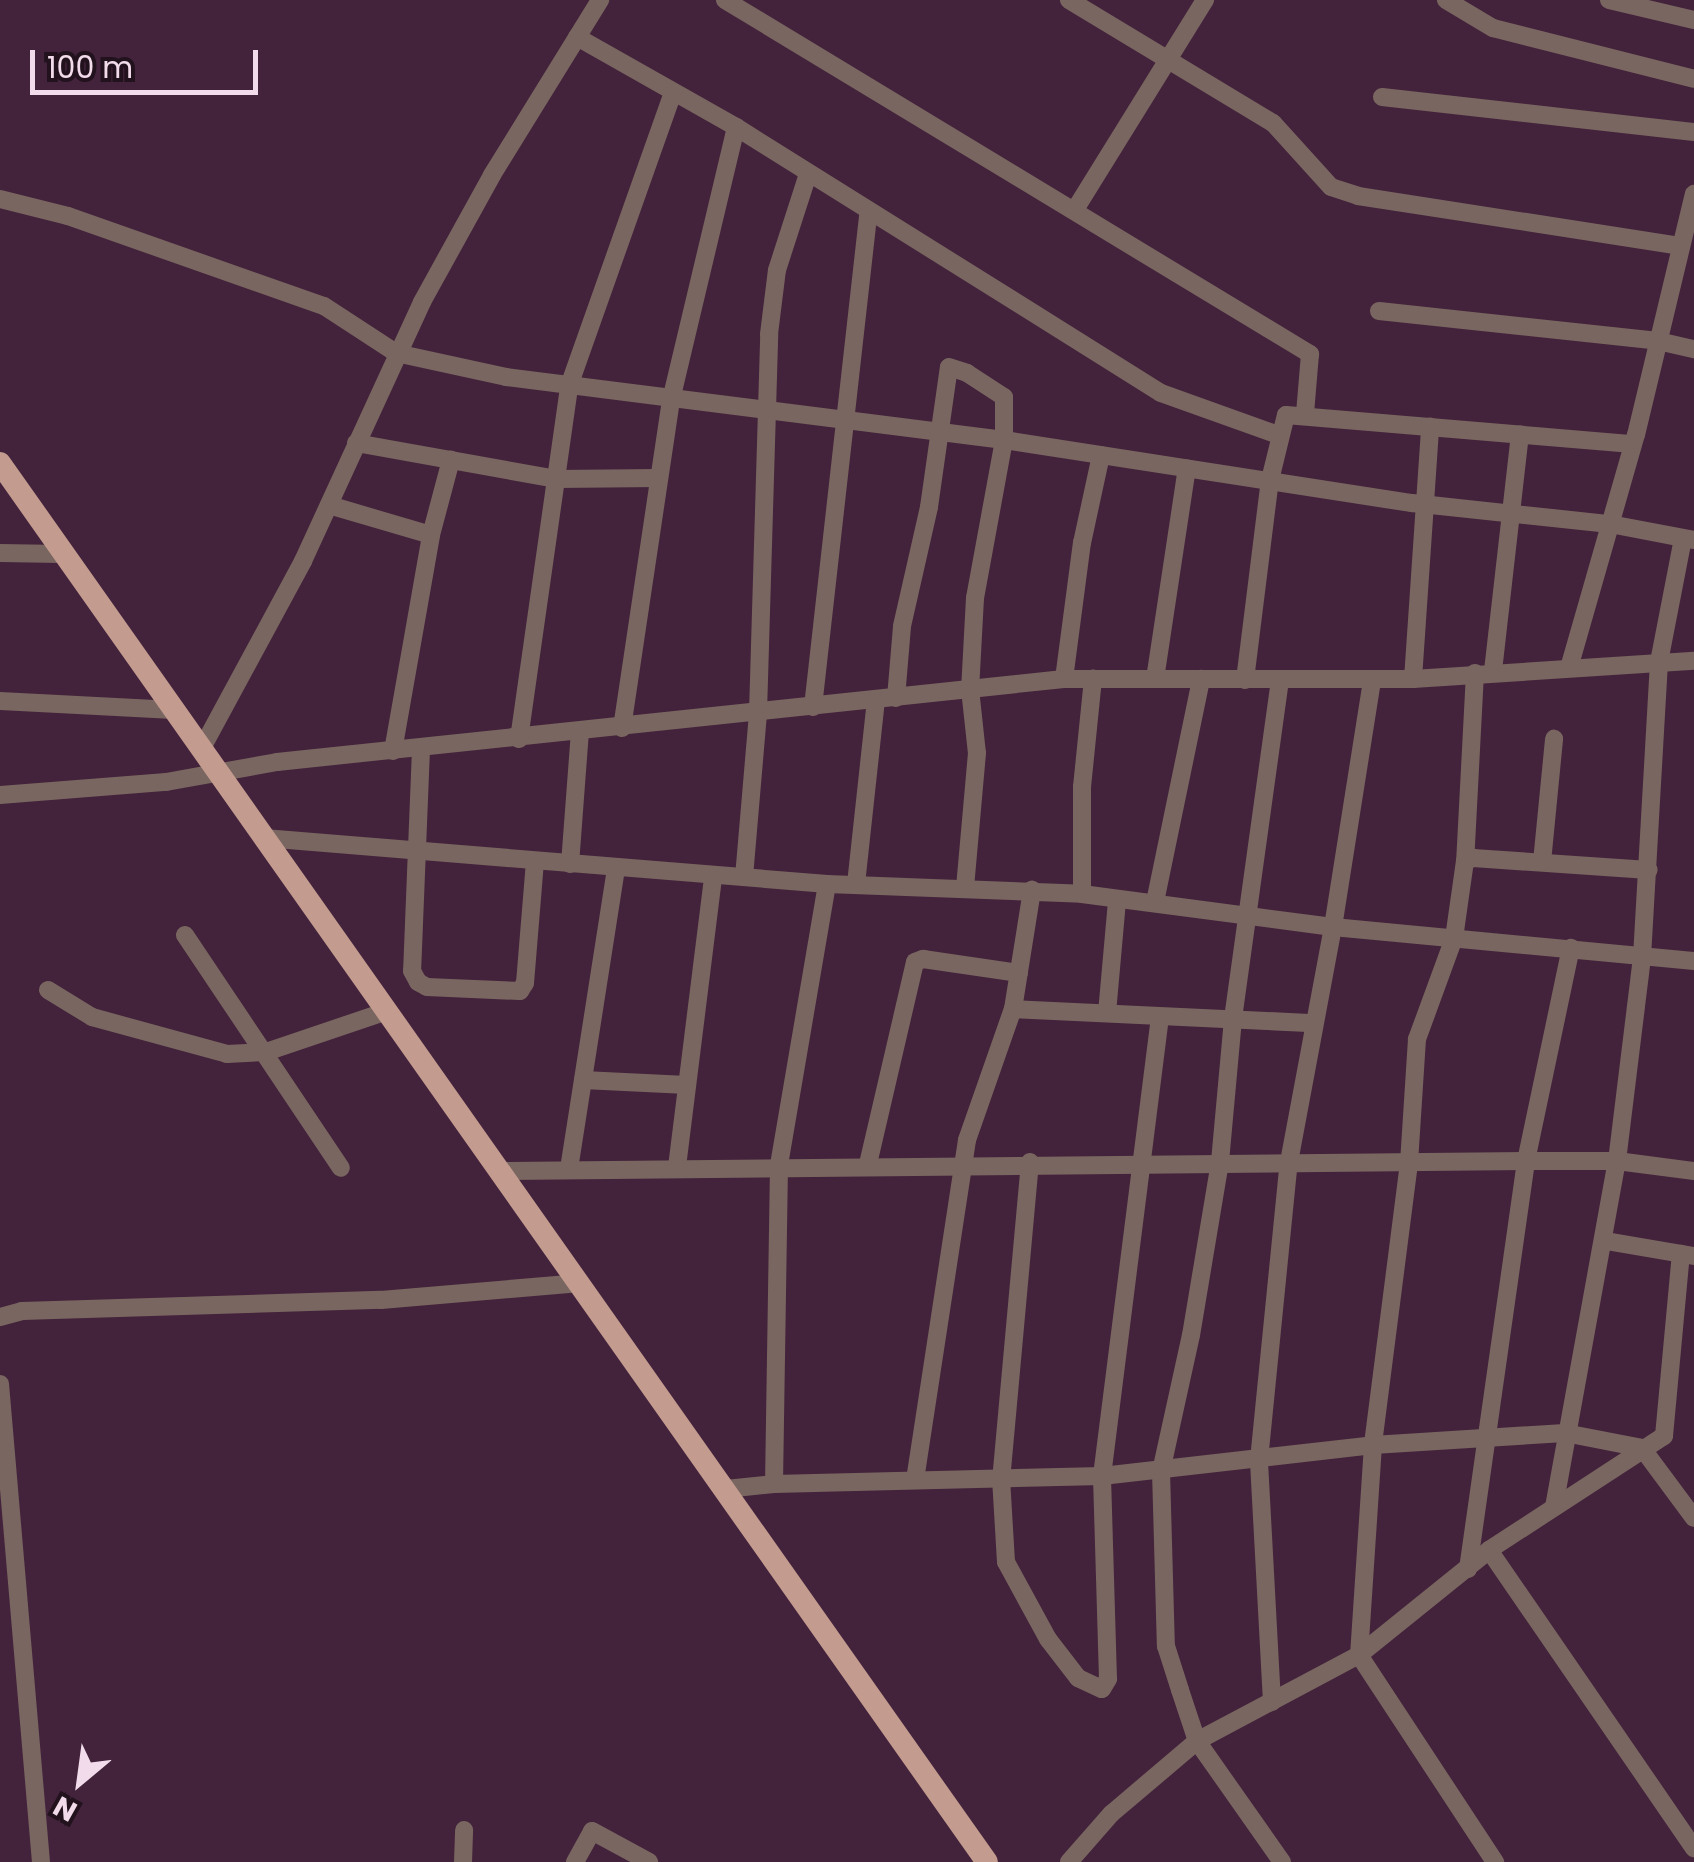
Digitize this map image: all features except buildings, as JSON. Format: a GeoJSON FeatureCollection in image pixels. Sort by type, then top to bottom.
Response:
{"type":"FeatureCollection","features":[{"type":"Feature","properties":{"kind":"main road"},"geometry":{"type":"LineString","coordinates":[[0,463],[60,554],[502,1171],[987,1862]]}},
{"type":"Feature","properties":{"kind":"street"},"geometry":{"type":"LineString","coordinates":[[202,748],[329,505],[396,353],[492,175],[600,0]]}},
{"type":"Feature","properties":{"kind":"street"},"geometry":{"type":"LineString","coordinates":[[725,0],[1076,208],[1310,354],[1304,413]]}},
{"type":"Feature","properties":{"kind":"street"},"geometry":{"type":"LineString","coordinates":[[1069,0],[1274,123],[1331,187],[1358,196],[1684,257]]}},
{"type":"Feature","properties":{"kind":"street"},"geometry":{"type":"LineString","coordinates":[[1076,208],[1204,0]]}},
{"type":"Feature","properties":{"kind":"street"},"geometry":{"type":"LineString","coordinates":[[1446,0],[1493,28],[1694,80]]}},
{"type":"Feature","properties":{"kind":"street"},"geometry":{"type":"LineString","coordinates":[[1609,0],[1631,2],[1694,20]]}},
{"type":"Feature","properties":{"kind":"street"},"geometry":{"type":"LineString","coordinates":[[577,37],[736,127],[868,213],[1161,392],[1278,435]]}},
{"type":"Feature","properties":{"kind":"street"},"geometry":{"type":"LineString","coordinates":[[519,739],[569,386],[674,92]]}},
{"type":"Feature","properties":{"kind":"street"},"geometry":{"type":"LineString","coordinates":[[1382,96],[1694,132]]}},
{"type":"Feature","properties":{"kind":"street"},"geometry":{"type":"LineString","coordinates":[[622,728],[670,400],[736,127]]}},
{"type":"Feature","properties":{"kind":"street"},"geometry":{"type":"LineString","coordinates":[[744,877],[758,713],[767,412],[777,270],[808,174]]}},
{"type":"Feature","properties":{"kind":"street"},"geometry":{"type":"LineString","coordinates":[[1568,668],[1684,257],[1694,197]]}},
{"type":"Feature","properties":{"kind":"street"},"geometry":{"type":"LineString","coordinates":[[0,199],[68,216],[324,306],[396,353],[569,386],[1004,440],[1427,505],[1610,524],[1688,539],[1659,662],[1642,957],[1618,1161],[1554,1507]]}},
{"type":"Feature","properties":{"kind":"street"},"geometry":{"type":"LineString","coordinates":[[813,707],[868,213]]}},
{"type":"Feature","properties":{"kind":"street"},"geometry":{"type":"LineString","coordinates":[[1379,310],[1658,340],[1694,349]]}},
{"type":"Feature","properties":{"kind":"street"},"geometry":{"type":"LineString","coordinates":[[896,698],[902,626],[949,367],[967,373],[1004,397],[1004,440],[975,598],[970,689],[977,753],[965,888]]}},
{"type":"Feature","properties":{"kind":"street"},"geometry":{"type":"LineString","coordinates":[[1245,680],[1270,480],[1286,415],[1304,413],[1633,444]]}},
{"type":"Feature","properties":{"kind":"street"},"geometry":{"type":"LineString","coordinates":[[1412,679],[1430,426]]}},
{"type":"Feature","properties":{"kind":"street"},"geometry":{"type":"LineString","coordinates":[[1495,1862],[1360,1655],[1373,1445],[1410,1163],[1417,1039],[1454,938],[1484,672],[1514,514],[1520,434]]}},
{"type":"Feature","properties":{"kind":"street"},"geometry":{"type":"LineString","coordinates":[[356,443],[556,478],[659,478]]}},
{"type":"Feature","properties":{"kind":"street"},"geometry":{"type":"LineString","coordinates":[[1064,679],[1082,543],[1102,455]]}},
{"type":"Feature","properties":{"kind":"street"},"geometry":{"type":"LineString","coordinates":[[393,751],[431,535],[451,460]]}},
{"type":"Feature","properties":{"kind":"street"},"geometry":{"type":"LineString","coordinates":[[1155,679],[1188,468]]}},
{"type":"Feature","properties":{"kind":"street"},"geometry":{"type":"LineString","coordinates":[[329,505],[431,535]]}},
{"type":"Feature","properties":{"kind":"street"},"geometry":{"type":"LineString","coordinates":[[0,553],[60,554]]}},
{"type":"Feature","properties":{"kind":"street"},"geometry":{"type":"LineString","coordinates":[[0,795],[166,782],[278,762],[1064,679],[1412,679],[1694,661]]}},
{"type":"Feature","properties":{"kind":"street"},"geometry":{"type":"LineString","coordinates":[[1082,894],[1082,787],[1093,679]]}},
{"type":"Feature","properties":{"kind":"street"},"geometry":{"type":"LineString","coordinates":[[1155,902],[1202,679]]}},
{"type":"Feature","properties":{"kind":"street"},"geometry":{"type":"LineString","coordinates":[[1280,680],[1246,914],[1220,1162],[1191,1335],[1161,1471],[1166,1646],[1197,1741],[1282,1862]]}},
{"type":"Feature","properties":{"kind":"street"},"geometry":{"type":"LineString","coordinates":[[1272,1702],[1259,1460],[1289,1162],[1334,928],[1372,680]]}},
{"type":"Feature","properties":{"kind":"street"},"geometry":{"type":"LineString","coordinates":[[0,701],[174,710]]}},
{"type":"Feature","properties":{"kind":"street"},"geometry":{"type":"LineString","coordinates":[[856,884],[876,701]]}},
{"type":"Feature","properties":{"kind":"street"},"geometry":{"type":"LineString","coordinates":[[570,864],[580,732]]}},
{"type":"Feature","properties":{"kind":"street"},"geometry":{"type":"LineString","coordinates":[[1542,862],[1554,739]]}},
{"type":"Feature","properties":{"kind":"street"},"geometry":{"type":"LineString","coordinates":[[421,748],[412,970],[427,987],[520,991],[525,983],[535,861]]}},
{"type":"Feature","properties":{"kind":"street"},"geometry":{"type":"LineString","coordinates":[[264,838],[827,884],[1082,894],[1334,928],[1694,962]]}},
{"type":"Feature","properties":{"kind":"street"},"geometry":{"type":"LineString","coordinates":[[1465,861],[1473,858],[1648,870]]}},
{"type":"Feature","properties":{"kind":"street"},"geometry":{"type":"LineString","coordinates":[[569,1169],[616,868]]}},
{"type":"Feature","properties":{"kind":"street"},"geometry":{"type":"LineString","coordinates":[[677,1167],[713,876]]}},
{"type":"Feature","properties":{"kind":"street"},"geometry":{"type":"LineString","coordinates":[[774,1484],[780,1164],[827,884]]}},
{"type":"Feature","properties":{"kind":"street"},"geometry":{"type":"LineString","coordinates":[[916,1480],[962,1163],[980,1092],[1014,1008],[1032,890]]}},
{"type":"Feature","properties":{"kind":"street"},"geometry":{"type":"LineString","coordinates":[[1107,1013],[1117,900]]}},
{"type":"Feature","properties":{"kind":"street"},"geometry":{"type":"LineString","coordinates":[[185,935],[341,1168]]}},
{"type":"Feature","properties":{"kind":"street"},"geometry":{"type":"LineString","coordinates":[[1468,1568],[1526,1160],[1571,948]]}},
{"type":"Feature","properties":{"kind":"street"},"geometry":{"type":"LineString","coordinates":[[868,1164],[915,962],[924,959],[1019,972]]}},
{"type":"Feature","properties":{"kind":"street"},"geometry":{"type":"LineString","coordinates":[[48,990],[92,1017],[228,1054],[266,1052],[387,1011]]}},
{"type":"Feature","properties":{"kind":"street"},"geometry":{"type":"LineString","coordinates":[[1014,1008],[1314,1023]]}},
{"type":"Feature","properties":{"kind":"street"},"geometry":{"type":"LineString","coordinates":[[1030,1162],[1001,1478],[1006,1562],[1048,1640],[1078,1678],[1102,1690],[1108,1679],[1102,1476],[1138,1162],[1160,1017]]}},
{"type":"Feature","properties":{"kind":"street"},"geometry":{"type":"LineString","coordinates":[[583,1080],[687,1085]]}},
{"type":"Feature","properties":{"kind":"street"},"geometry":{"type":"LineString","coordinates":[[502,1171],[780,1164],[1526,1160],[1618,1161],[1694,1170]]}},
{"type":"Feature","properties":{"kind":"street"},"geometry":{"type":"LineString","coordinates":[[1069,1862],[1111,1814],[1197,1741],[1360,1655],[1489,1550],[1664,1436],[1688,1255],[1606,1241]]}},
{"type":"Feature","properties":{"kind":"street"},"geometry":{"type":"LineString","coordinates":[[0,1317],[22,1311],[381,1300],[580,1282]]}},
{"type":"Feature","properties":{"kind":"street"},"geometry":{"type":"LineString","coordinates":[[0,1384],[41,1862]]}},
{"type":"Feature","properties":{"kind":"street"},"geometry":{"type":"LineString","coordinates":[[726,1489],[774,1484],[1102,1476],[1373,1445],[1565,1433],[1642,1448],[1694,1518]]}},
{"type":"Feature","properties":{"kind":"street"},"geometry":{"type":"LineString","coordinates":[[1489,1550],[1694,1848]]}},
{"type":"Feature","properties":{"kind":"street"},"geometry":{"type":"LineString","coordinates":[[463,1862],[464,1830]]}},
{"type":"Feature","properties":{"kind":"street"},"geometry":{"type":"LineString","coordinates":[[575,1862],[592,1831],[650,1862]]}}]}
